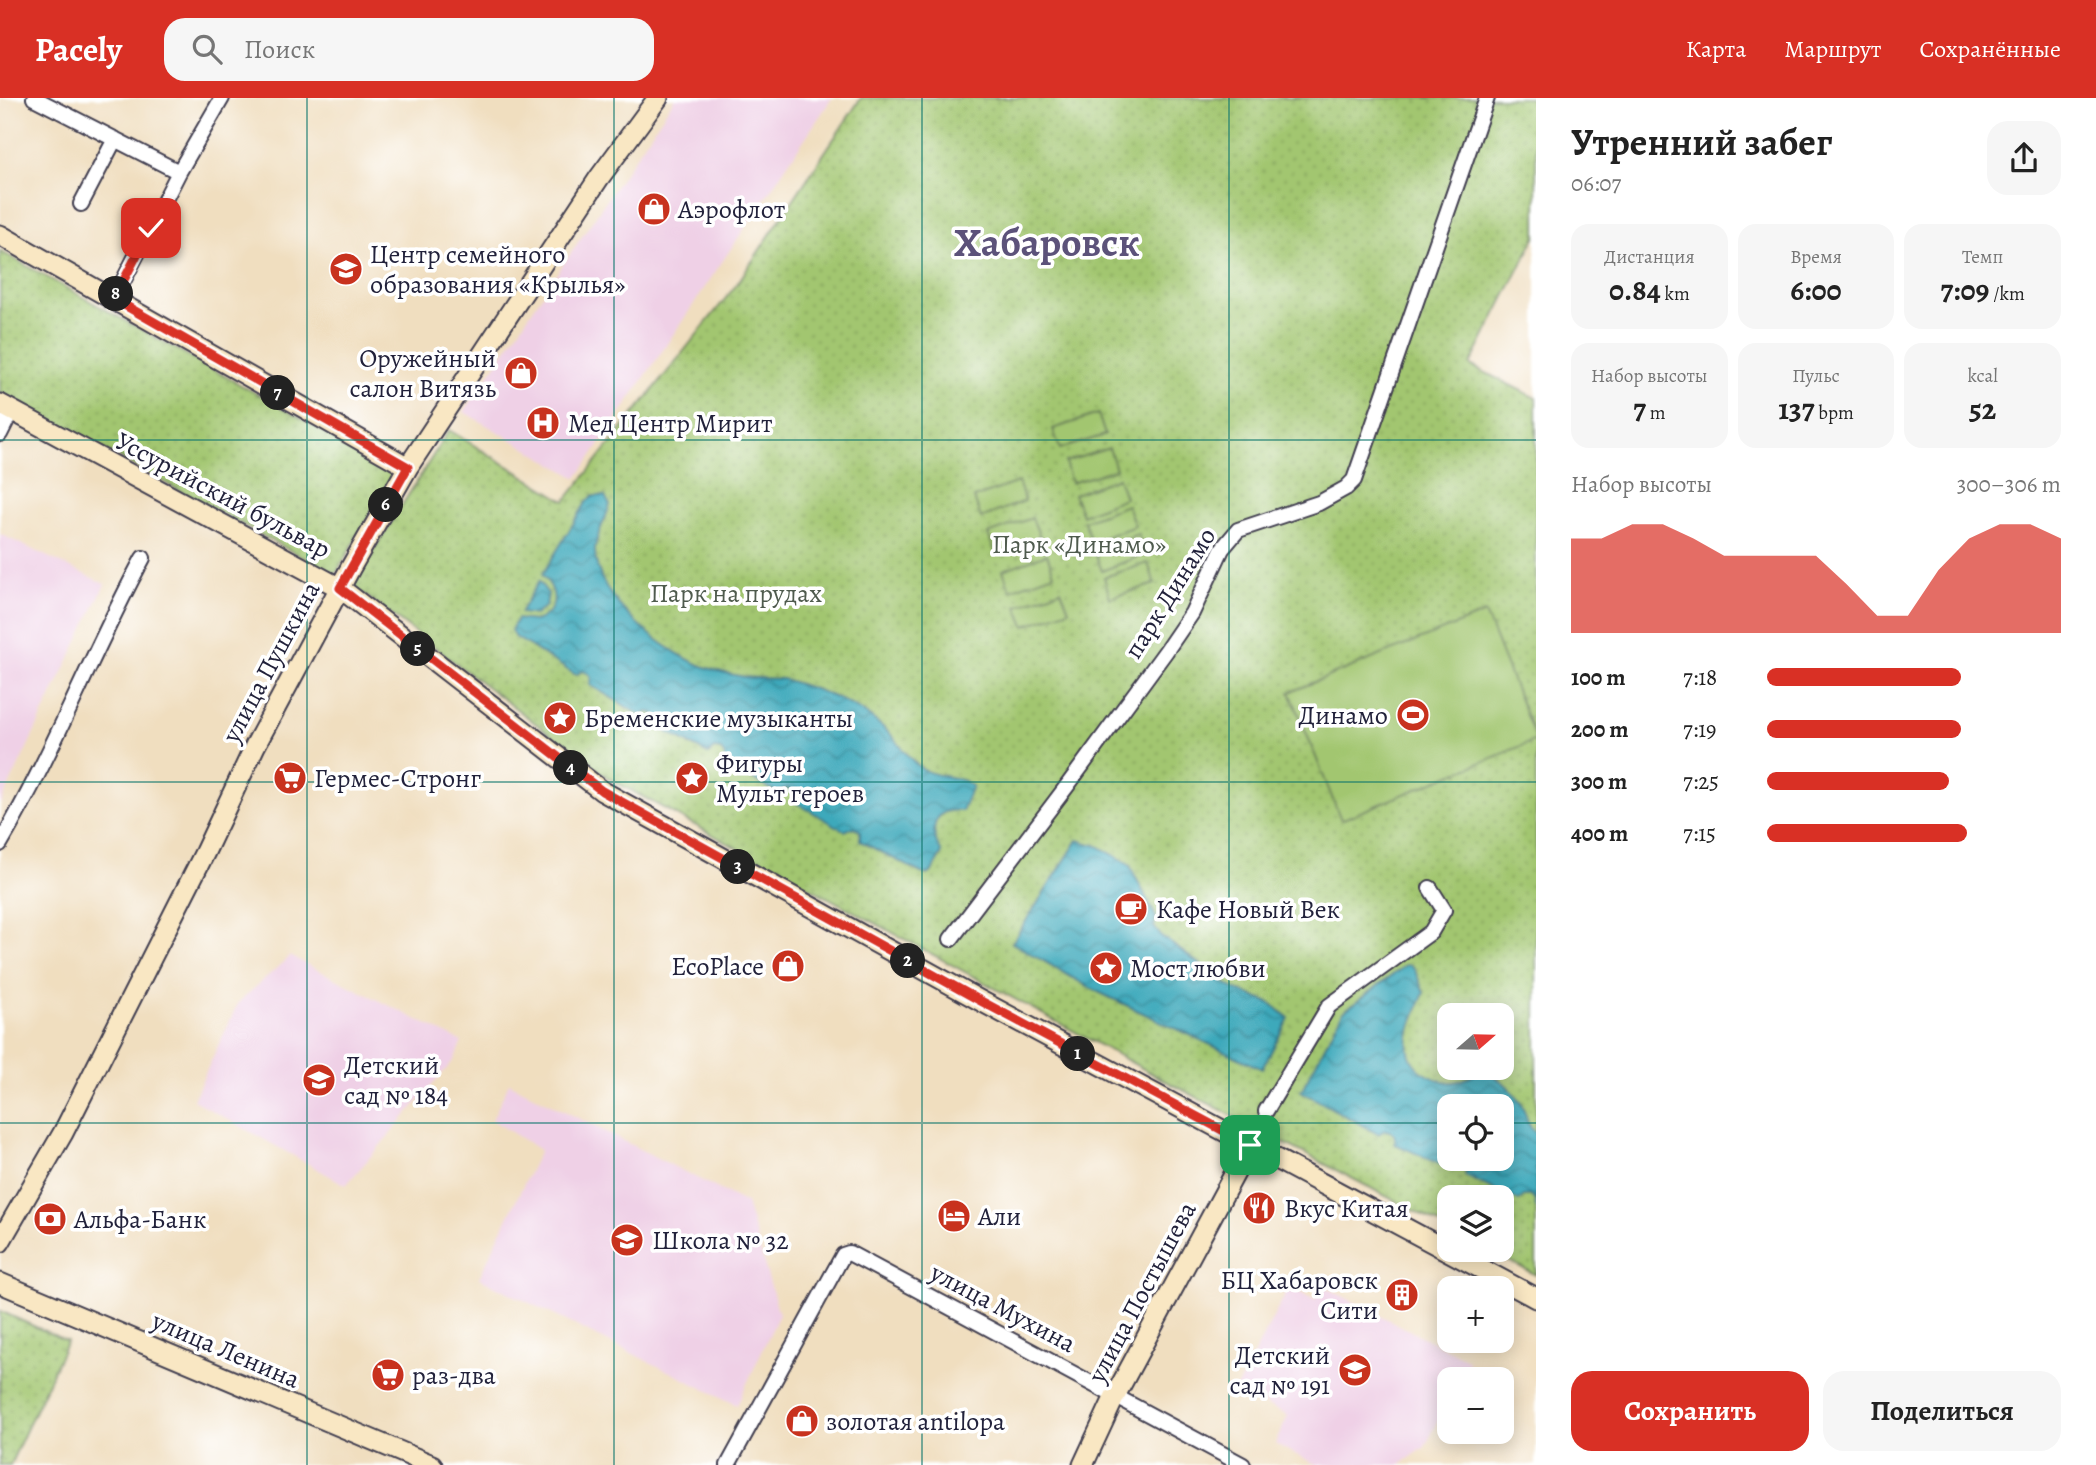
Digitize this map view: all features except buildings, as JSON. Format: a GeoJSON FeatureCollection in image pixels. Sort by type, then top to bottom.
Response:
{"type":"FeatureCollection","features":[{"type":"Feature","properties":{"kind":"street"},"geometry":{"type":"LineString","coordinates":[[34,98],[179,172]]}},
{"type":"Feature","properties":{"kind":"street"},"geometry":{"type":"LineString","coordinates":[[114,299],[179,172],[222,98]]}},
{"type":"Feature","properties":{"kind":"street","name":"улица Пушкина"},"geometry":{"type":"LineString","coordinates":[[0,1242],[63,1133],[205,852],[255,746],[408,467],[599,178],[658,98]]}},
{"type":"Feature","properties":{"kind":"street","name":"парк Динамо"},"geometry":{"type":"LineString","coordinates":[[951,939],[1166,651],[1192,613],[1222,550],[1238,530],[1319,503],[1346,488],[1354,480],[1487,98]]}},
{"type":"Feature","properties":{"kind":"street"},"geometry":{"type":"LineString","coordinates":[[81,204],[115,139]]}},
{"type":"Feature","properties":{"kind":"street"},"geometry":{"type":"LineString","coordinates":[[0,235],[408,467]]}},
{"type":"Feature","properties":{"kind":"street"},"geometry":{"type":"LineString","coordinates":[[0,434],[6,407]]}},
{"type":"Feature","properties":{"kind":"street","name":"Уссурийский бульвар"},"geometry":{"type":"LineString","coordinates":[[6,407],[340,588],[602,791],[979,1000],[1536,1298]]}},
{"type":"Feature","properties":{"kind":"street"},"geometry":{"type":"LineString","coordinates":[[0,844],[49,752],[143,558]]}},
{"type":"Feature","properties":{"kind":"street"},"geometry":{"type":"LineString","coordinates":[[1266,1111],[1329,1006],[1431,932],[1444,910],[1430,888]]}},
{"type":"Feature","properties":{"kind":"street","name":"улица Постышева"},"geometry":{"type":"LineString","coordinates":[[1083,1465],[1115,1396],[1250,1145]]}},
{"type":"Feature","properties":{"kind":"street","name":"улица Мухина"},"geometry":{"type":"LineString","coordinates":[[728,1465],[843,1255],[852,1254],[1243,1465]]}},
{"type":"Feature","properties":{"kind":"street","name":"улица Ленина"},"geometry":{"type":"LineString","coordinates":[[0,1283],[432,1465]]}},
{"type":"Feature","properties":{"kind":"shaded area"},"geometry":{"type":"Polygon","coordinates":[[[675,98],[832,98],[577,478],[464,412],[675,98]]]}},
{"type":"Feature","properties":{"kind":"shaded area"},"geometry":{"type":"Polygon","coordinates":[[[0,534],[105,584],[0,805],[0,534]]]}},
{"type":"Feature","properties":{"kind":"shaded area","name":"Детский сад № 184"},"geometry":{"type":"Polygon","coordinates":[[[290,956],[462,1042],[454,1060],[346,1185],[193,1100],[238,1003],[290,956]]]}},
{"type":"Feature","properties":{"kind":"shaded area","name":"Школа № 32"},"geometry":{"type":"Polygon","coordinates":[[[509,1083],[746,1203],[779,1314],[737,1405],[479,1278],[540,1150],[492,1120],[509,1083]]]}},
{"type":"Feature","properties":{"kind":"shaded area","name":"Детский сад № 191"},"geometry":{"type":"Polygon","coordinates":[[[1323,1286],[1437,1345],[1437,1353],[1453,1353],[1469,1361],[1466,1367],[1437,1367],[1437,1423],[1425,1447],[1400,1465],[1317,1465],[1275,1444],[1288,1416],[1236,1389],[1289,1287],[1315,1300],[1323,1286]]]}},
{"type":"Feature","properties":{"kind":"green space","name":"Парк «Динамо»"},"geometry":{"type":"Polygon","coordinates":[[[861,98],[1536,98],[1536,236],[1470,365],[1536,398],[1536,1275],[1511,1262],[1514,1262],[1514,1185],[1437,1185],[1437,1223],[1160,1078],[608,778],[352,585],[449,430],[565,501],[737,284],[861,98]]]}},
{"type":"Feature","properties":{"kind":"green space"},"geometry":{"type":"Polygon","coordinates":[[[0,251],[396,471],[335,575],[0,393],[0,251]]]}},
{"type":"Feature","properties":{"kind":"green space"},"geometry":{"type":"Polygon","coordinates":[[[1098,414],[1105,435],[1060,449],[1053,429],[1098,414]]]}},
{"type":"Feature","properties":{"kind":"green space"},"geometry":{"type":"Polygon","coordinates":[[[1109,448],[1116,469],[1071,483],[1065,462],[1109,448]]]}},
{"type":"Feature","properties":{"kind":"green space"},"geometry":{"type":"Polygon","coordinates":[[[1118,478],[1125,498],[1082,515],[1074,494],[1118,478]]]}},
{"type":"Feature","properties":{"kind":"green space"},"geometry":{"type":"Polygon","coordinates":[[[1018,482],[1025,501],[981,518],[974,498],[1018,482]]]}},
{"type":"Feature","properties":{"kind":"green space"},"geometry":{"type":"Polygon","coordinates":[[[1127,505],[1135,526],[1091,542],[1084,521],[1127,505]]]}},
{"type":"Feature","properties":{"kind":"green space"},"geometry":{"type":"Polygon","coordinates":[[[1032,518],[1040,537],[996,554],[988,534],[1032,518]]]}},
{"type":"Feature","properties":{"kind":"green space"},"geometry":{"type":"Polygon","coordinates":[[[1138,534],[1145,554],[1102,571],[1094,550],[1138,534]]]}},
{"type":"Feature","properties":{"kind":"green space"},"geometry":{"type":"Polygon","coordinates":[[[1047,554],[1054,574],[1010,590],[1003,570],[1047,554]]]}},
{"type":"Feature","properties":{"kind":"green space"},"geometry":{"type":"Polygon","coordinates":[[[1148,563],[1155,584],[1110,598],[1104,577],[1148,563]]]}},
{"type":"Feature","properties":{"kind":"green space"},"geometry":{"type":"Polygon","coordinates":[[[1061,590],[1069,610],[1025,626],[1017,606],[1061,590]]]}},
{"type":"Feature","properties":{"kind":"green space","name":"Динамо"},"geometry":{"type":"Polygon","coordinates":[[[1485,613],[1536,740],[1341,820],[1290,692],[1485,613]]]}},
{"type":"Feature","properties":{"kind":"green space"},"geometry":{"type":"Polygon","coordinates":[[[0,1311],[67,1341],[10,1465],[0,1465],[0,1311]]]}},
{"type":"Feature","properties":{"kind":"water"},"geometry":{"type":"Polygon","coordinates":[[[594,496],[605,496],[610,505],[595,545],[598,569],[606,587],[620,605],[654,637],[673,651],[708,668],[754,678],[782,679],[837,698],[882,726],[922,769],[967,782],[972,786],[962,811],[944,813],[936,823],[935,837],[942,853],[931,873],[921,873],[860,841],[860,831],[854,827],[845,831],[793,801],[789,789],[778,793],[724,763],[725,757],[721,750],[714,749],[708,754],[656,726],[654,713],[647,712],[642,716],[590,685],[591,678],[588,673],[582,671],[576,675],[514,636],[511,630],[517,619],[535,621],[552,607],[554,601],[551,588],[542,575],[587,501],[594,496]]]}},
{"type":"Feature","properties":{"kind":"water"},"geometry":{"type":"Polygon","coordinates":[[[539,581],[548,594],[546,606],[535,615],[520,613],[539,581]]]}},
{"type":"Feature","properties":{"kind":"water"},"geometry":{"type":"Polygon","coordinates":[[[1078,840],[1098,846],[1129,864],[1156,917],[1154,927],[1161,936],[1234,989],[1270,1003],[1289,1018],[1262,1069],[1094,990],[1012,943],[1078,840]]]}},
{"type":"Feature","properties":{"kind":"water"},"geometry":{"type":"Polygon","coordinates":[[[1406,965],[1411,965],[1424,993],[1409,1035],[1410,1055],[1423,1072],[1437,1080],[1499,1080],[1512,1091],[1520,1102],[1525,1112],[1530,1127],[1536,1133],[1536,1209],[1531,1196],[1524,1196],[1519,1201],[1514,1199],[1514,1185],[1484,1185],[1465,1176],[1466,1171],[1514,1171],[1514,1094],[1437,1094],[1437,1163],[1395,1144],[1392,1132],[1385,1130],[1378,1134],[1301,1091],[1343,1012],[1406,965]]]}},
{"type":"Feature","properties":{"kind":"place","name":"Аэрофлот"},"geometry":{"type":"Point","coordinates":[654,209]}},
{"type":"Feature","properties":{"kind":"place","name":"Центр семейного образования «Крылья»"},"geometry":{"type":"Point","coordinates":[346,269]}},
{"type":"Feature","properties":{"kind":"place","name":"Оружейный салон Витязь"},"geometry":{"type":"Point","coordinates":[521,373]}},
{"type":"Feature","properties":{"kind":"place","name":"Мед Центр Мирит"},"geometry":{"type":"Point","coordinates":[543,423]}},
{"type":"Feature","properties":{"kind":"place","name":"Динамо"},"geometry":{"type":"Point","coordinates":[1413,715]}},
{"type":"Feature","properties":{"kind":"place","name":"Бременские музыканты"},"geometry":{"type":"Point","coordinates":[560,718]}},
{"type":"Feature","properties":{"kind":"place","name":"Гермес-Стронг"},"geometry":{"type":"Point","coordinates":[290,778]}},
{"type":"Feature","properties":{"kind":"place","name":"Фигуры Мульт героев"},"geometry":{"type":"Point","coordinates":[692,778]}},
{"type":"Feature","properties":{"kind":"place","name":"Кафе Новый Век"},"geometry":{"type":"Point","coordinates":[1131,909]}},
{"type":"Feature","properties":{"kind":"place","name":"EcoPlace"},"geometry":{"type":"Point","coordinates":[788,966]}},
{"type":"Feature","properties":{"kind":"place","name":"Мост любви"},"geometry":{"type":"Point","coordinates":[1106,968]}},
{"type":"Feature","properties":{"kind":"place","name":"Детский сад № 184"},"geometry":{"type":"Point","coordinates":[319,1080]}},
{"type":"Feature","properties":{"kind":"place","name":"Вкус Китая"},"geometry":{"type":"Point","coordinates":[1259,1208]}},
{"type":"Feature","properties":{"kind":"place","name":"Али"},"geometry":{"type":"Point","coordinates":[954,1216]}},
{"type":"Feature","properties":{"kind":"place","name":"Альфа-Банк"},"geometry":{"type":"Point","coordinates":[50,1219]}},
{"type":"Feature","properties":{"kind":"place","name":"Школа № 32"},"geometry":{"type":"Point","coordinates":[627,1240]}},
{"type":"Feature","properties":{"kind":"place","name":"БЦ Хабаровск Сити"},"geometry":{"type":"Point","coordinates":[1402,1295]}},
{"type":"Feature","properties":{"kind":"place","name":"Детский сад № 191"},"geometry":{"type":"Point","coordinates":[1355,1370]}},
{"type":"Feature","properties":{"kind":"place","name":"раз-два"},"geometry":{"type":"Point","coordinates":[388,1375]}},
{"type":"Feature","properties":{"kind":"place","name":"золотая antilopa"},"geometry":{"type":"Point","coordinates":[802,1421]}},
{"type":"Feature","properties":{"kind":"district","name":"Хабаровск"},"geometry":{"type":"Point","coordinates":[1047,242]}},
{"type":"Feature","properties":{"kind":"route"},"geometry":{"type":"LineString","coordinates":[[151,228],[114,299],[408,467],[340,588],[602,791],[979,1000],[1250,1145]]}},
{"type":"Feature","properties":{"kind":"park label","name":"Парк на прудах"},"geometry":{"type":"Point","coordinates":[736,593]}}]}
